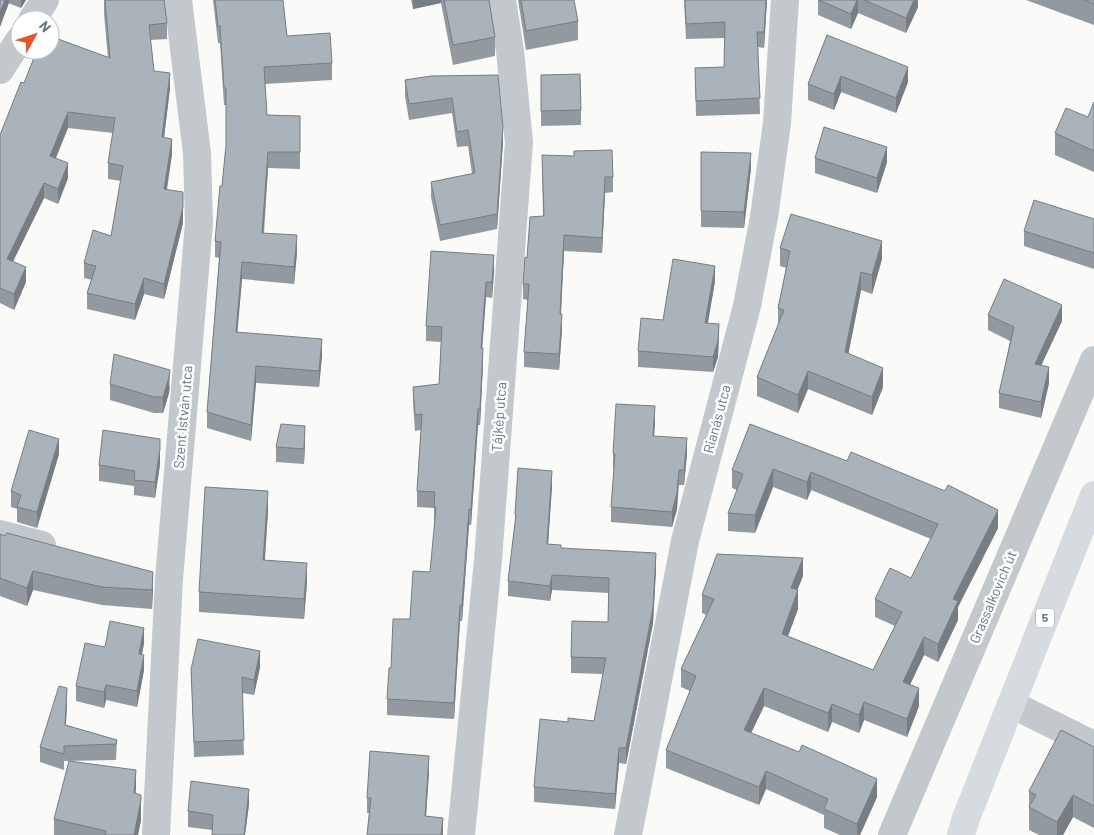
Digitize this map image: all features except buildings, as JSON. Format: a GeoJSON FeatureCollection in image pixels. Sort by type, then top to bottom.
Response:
{"type":"FeatureCollection","features":[{"type":"Feature","properties":{"kind":"main road","name":"5"},"geometry":{"type":"LineString","coordinates":[[961,829],[1087,523],[1094,496]]}},
{"type":"Feature","properties":{"kind":"street","name":"Szent István utca"},"geometry":{"type":"LineString","coordinates":[[156,835],[169,579],[199,224],[198,153],[178,0]]}},
{"type":"Feature","properties":{"kind":"street","name":"Tájkép utca"},"geometry":{"type":"LineString","coordinates":[[461,835],[488,560],[519,142],[510,51],[502,0]]}},
{"type":"Feature","properties":{"kind":"street","name":"Rianás utca"},"geometry":{"type":"LineString","coordinates":[[628,835],[685,541],[747,306],[764,217],[777,123],[785,0]]}},
{"type":"Feature","properties":{"kind":"street"},"geometry":{"type":"LineString","coordinates":[[0,70],[10,54]]}},
{"type":"Feature","properties":{"kind":"street","name":"Grassalkovich út"},"geometry":{"type":"LineString","coordinates":[[892,835],[1094,360]]}},
{"type":"Feature","properties":{"kind":"street"},"geometry":{"type":"LineString","coordinates":[[0,534],[66,551]]}},
{"type":"Feature","properties":{"kind":"street"},"geometry":{"type":"LineString","coordinates":[[141,571],[169,579]]}},
{"type":"Feature","properties":{"kind":"street"},"geometry":{"type":"LineString","coordinates":[[1011,704],[1094,746]]}}]}
